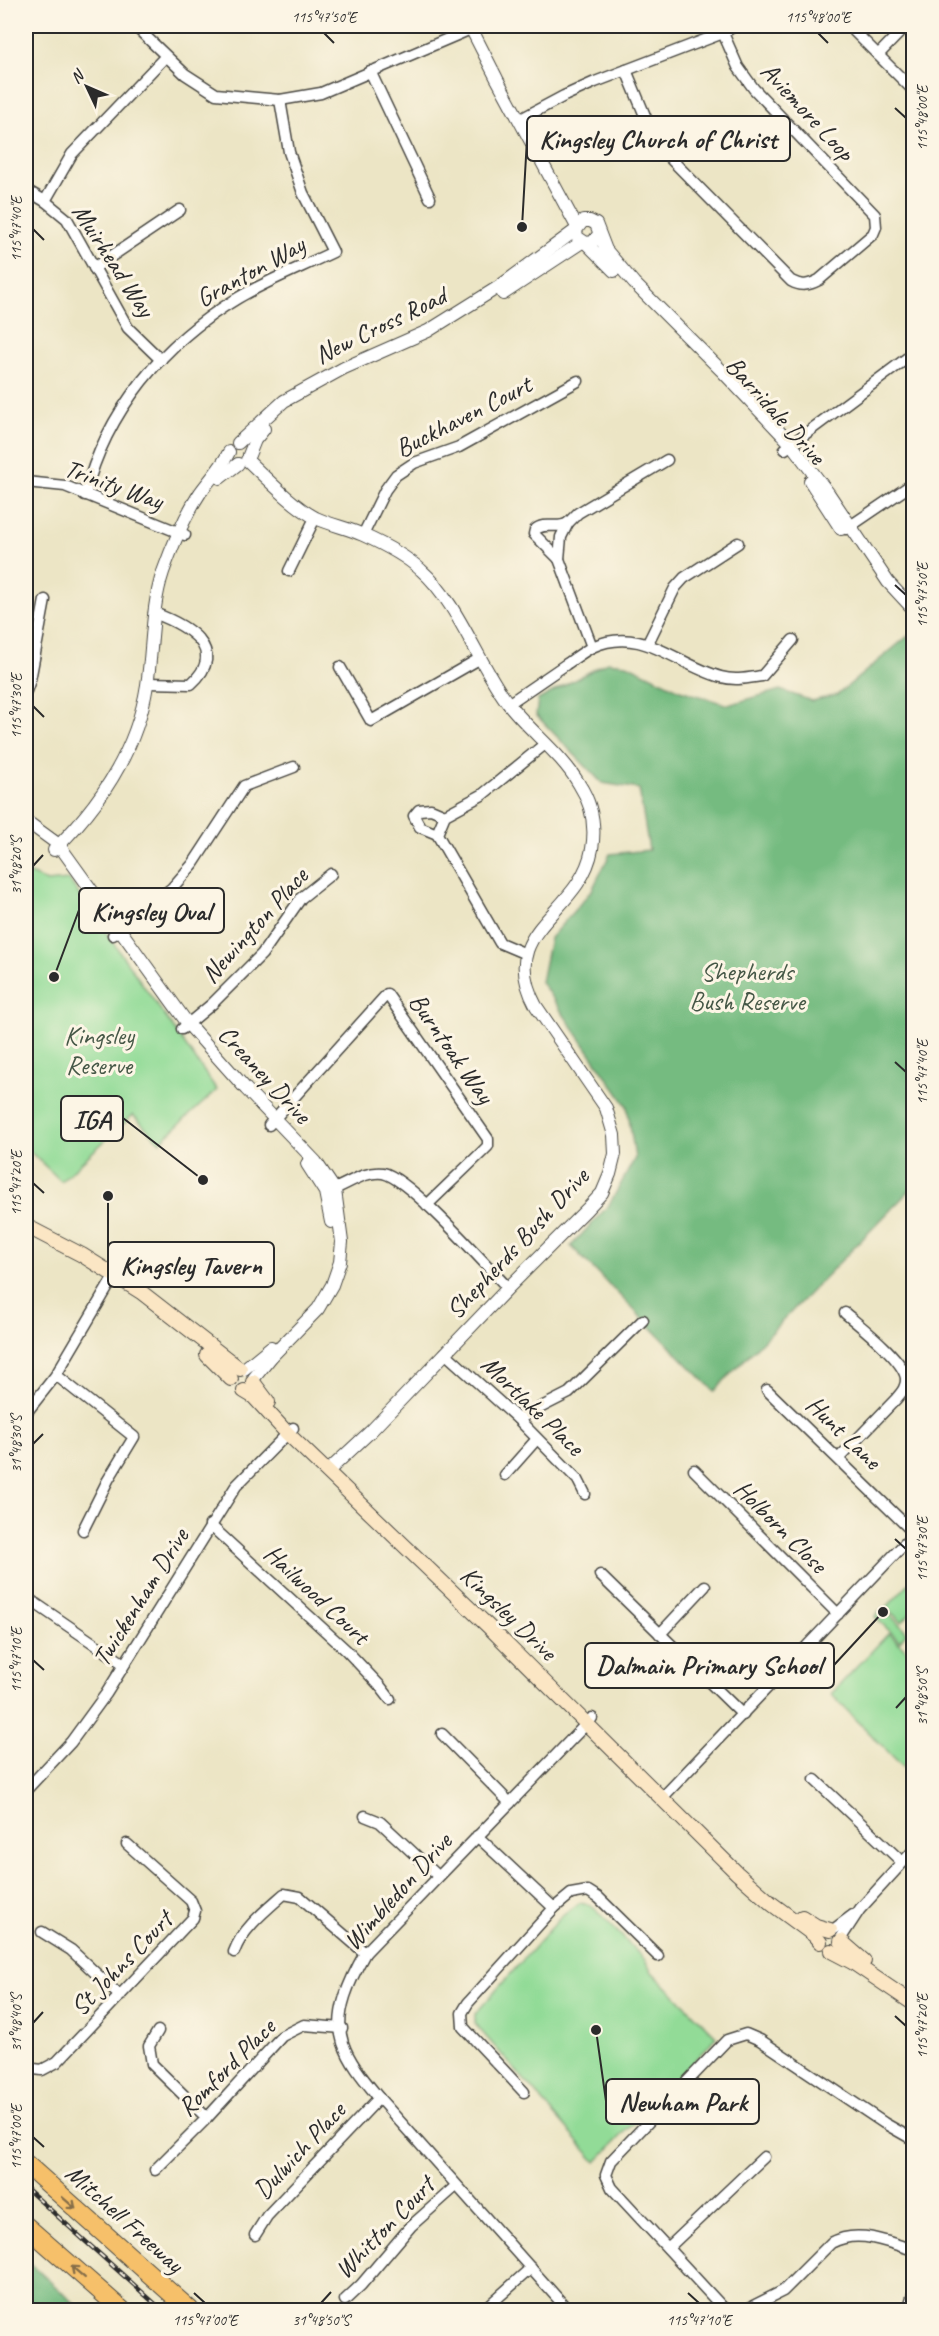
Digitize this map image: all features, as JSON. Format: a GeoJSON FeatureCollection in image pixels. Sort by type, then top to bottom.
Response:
{"type":"FeatureCollection","features":[{"type":"Feature","properties":{"kind":"highway","name":"Mitchell Freeway"},"geometry":{"type":"LineString","coordinates":[[26,2164],[190,2310]]}},
{"type":"Feature","properties":{"kind":"highway"},"geometry":{"type":"LineString","coordinates":[[26,2226],[122,2310]]}},
{"type":"Feature","properties":{"kind":"highway"},"geometry":{"type":"LineString","coordinates":[[152,2276],[197,2310]]}},
{"type":"Feature","properties":{"kind":"main road","name":"Kingsley Drive"},"geometry":{"type":"LineString","coordinates":[[26,1226],[173,1315],[217,1352],[264,1397],[290,1430],[590,1720],[664,1796],[779,1900],[914,1996]]}},
{"type":"Feature","properties":{"kind":"main road","name":"Kingsley Drive"},"geometry":{"type":"LineString","coordinates":[[26,1234],[113,1278]]}},
{"type":"Feature","properties":{"kind":"main road","name":"Kingsley Drive"},"geometry":{"type":"LineString","coordinates":[[833,1939],[852,1962],[914,2004]]}},
{"type":"Feature","properties":{"kind":"street"},"geometry":{"type":"LineString","coordinates":[[135,26],[185,74],[216,94],[280,100],[321,93],[475,26],[580,226],[577,237],[584,243],[595,240],[598,234],[596,224],[580,226]]}},
{"type":"Feature","properties":{"kind":"street"},"geometry":{"type":"LineString","coordinates":[[522,119],[564,96],[723,33],[734,26]]}},
{"type":"Feature","properties":{"kind":"street"},"geometry":{"type":"LineString","coordinates":[[849,26],[914,91]]}},
{"type":"Feature","properties":{"kind":"street"},"geometry":{"type":"LineString","coordinates":[[878,55],[906,26]]}},
{"type":"Feature","properties":{"kind":"street","name":"Aviemore Loop"},"geometry":{"type":"LineString","coordinates":[[626,70],[649,125],[663,151],[791,281],[805,285],[812,284],[867,240],[876,227],[875,214],[754,89],[738,68],[723,33]]}},
{"type":"Feature","properties":{"kind":"street"},"geometry":{"type":"LineString","coordinates":[[45,201],[72,154],[165,57]]}},
{"type":"Feature","properties":{"kind":"street"},"geometry":{"type":"LineString","coordinates":[[370,71],[430,198]]}},
{"type":"Feature","properties":{"kind":"street","name":"Granton Way"},"geometry":{"type":"LineString","coordinates":[[85,495],[93,464],[112,422],[126,400],[161,360],[191,331],[238,298],[333,252],[303,193],[289,152],[280,100]]}},
{"type":"Feature","properties":{"kind":"street","name":"Muirhead Way"},"geometry":{"type":"LineString","coordinates":[[26,190],[45,201],[67,219],[128,328],[161,360]]}},
{"type":"Feature","properties":{"kind":"street"},"geometry":{"type":"LineString","coordinates":[[94,268],[180,210]]}},
{"type":"Feature","properties":{"kind":"street","name":"New Cross Road"},"geometry":{"type":"LineString","coordinates":[[58,851],[115,775],[137,727],[151,683],[162,574],[200,494],[224,463],[233,447],[284,401],[344,368],[428,332],[500,286],[580,226]]}},
{"type":"Feature","properties":{"kind":"street","name":"Barridale Drive"},"geometry":{"type":"LineString","coordinates":[[598,234],[606,250],[634,283],[721,370],[788,447],[846,529],[888,582],[914,610]]}},
{"type":"Feature","properties":{"kind":"street","name":"New Cross Road"},"geometry":{"type":"LineString","coordinates":[[181,533],[211,488],[225,473],[245,459],[255,440],[267,425],[288,408],[347,375],[432,338],[584,243]]}},
{"type":"Feature","properties":{"kind":"street","name":"Barridale Drive"},"geometry":{"type":"LineString","coordinates":[[584,243],[788,447]]}},
{"type":"Feature","properties":{"kind":"street"},"geometry":{"type":"LineString","coordinates":[[788,447],[914,353]]}},
{"type":"Feature","properties":{"kind":"street","name":"Buckhaven Court"},"geometry":{"type":"LineString","coordinates":[[363,535],[385,490],[396,475],[414,463],[459,447],[578,381]]}},
{"type":"Feature","properties":{"kind":"street"},"geometry":{"type":"LineString","coordinates":[[247,446],[245,459],[232,461],[233,447],[247,446]]}},
{"type":"Feature","properties":{"kind":"street","name":"Shepherds Bush Drive"},"geometry":{"type":"LineString","coordinates":[[245,459],[315,518],[363,535],[401,555],[422,570],[439,589],[508,704],[579,782],[593,818],[593,841],[586,869],[571,895],[535,933],[526,954],[525,980],[527,990],[536,1006],[606,1108],[614,1134],[615,1154],[610,1174],[602,1193],[332,1471]]}},
{"type":"Feature","properties":{"kind":"street"},"geometry":{"type":"LineString","coordinates":[[592,647],[559,559],[534,534],[539,526],[562,527],[578,513],[667,460]]}},
{"type":"Feature","properties":{"kind":"street","name":"Trinity Way"},"geometry":{"type":"LineString","coordinates":[[26,482],[65,486],[181,533]]}},
{"type":"Feature","properties":{"kind":"street"},"geometry":{"type":"LineString","coordinates":[[846,529],[914,483]]}},
{"type":"Feature","properties":{"kind":"street"},"geometry":{"type":"LineString","coordinates":[[289,571],[315,518]]}},
{"type":"Feature","properties":{"kind":"street"},"geometry":{"type":"LineString","coordinates":[[559,559],[561,537],[568,523]]}},
{"type":"Feature","properties":{"kind":"street","name":"Barridale Drive"},"geometry":{"type":"LineString","coordinates":[[846,529],[884,588],[914,622]]}},
{"type":"Feature","properties":{"kind":"street"},"geometry":{"type":"LineString","coordinates":[[648,643],[675,588],[684,579],[738,543]]}},
{"type":"Feature","properties":{"kind":"street"},"geometry":{"type":"LineString","coordinates":[[26,691],[45,600]]}},
{"type":"Feature","properties":{"kind":"street"},"geometry":{"type":"LineString","coordinates":[[151,683],[191,684],[206,666],[206,655],[201,641],[192,630],[158,614]]}},
{"type":"Feature","properties":{"kind":"street"},"geometry":{"type":"LineString","coordinates":[[508,704],[592,647],[617,640],[648,643],[693,666],[722,677],[740,680],[762,676],[793,640]]}},
{"type":"Feature","properties":{"kind":"street"},"geometry":{"type":"LineString","coordinates":[[340,667],[370,721],[479,658]]}},
{"type":"Feature","properties":{"kind":"street"},"geometry":{"type":"LineString","coordinates":[[437,834],[445,815],[482,795],[545,744]]}},
{"type":"Feature","properties":{"kind":"street"},"geometry":{"type":"LineString","coordinates":[[116,932],[172,888],[193,864],[244,786],[294,767]]}},
{"type":"Feature","properties":{"kind":"street"},"geometry":{"type":"LineString","coordinates":[[445,815],[431,809],[419,810],[414,816],[420,827],[437,834],[500,943],[526,954]]}},
{"type":"Feature","properties":{"kind":"street","name":"Creaney Drive"},"geometry":{"type":"LineString","coordinates":[[26,820],[58,851],[185,1026],[272,1123],[316,1162],[330,1191],[334,1242],[332,1260],[324,1282],[304,1313],[244,1378]]}},
{"type":"Feature","properties":{"kind":"street","name":"Creaney Drive"},"geometry":{"type":"LineString","coordinates":[[26,830],[58,851]]}},
{"type":"Feature","properties":{"kind":"street","name":"Newington Place"},"geometry":{"type":"LineString","coordinates":[[185,1026],[212,1004],[262,954],[301,898],[331,874]]}},
{"type":"Feature","properties":{"kind":"street","name":"Burntoak Way"},"geometry":{"type":"LineString","coordinates":[[272,1123],[387,994],[488,1139],[488,1146],[427,1205]]}},
{"type":"Feature","properties":{"kind":"street"},"geometry":{"type":"LineString","coordinates":[[330,1191],[365,1175],[381,1173],[397,1178],[427,1205],[508,1288]]}},
{"type":"Feature","properties":{"kind":"street"},"geometry":{"type":"LineString","coordinates":[[26,1413],[56,1375],[113,1278]]}},
{"type":"Feature","properties":{"kind":"street"},"geometry":{"type":"LineString","coordinates":[[839,1458],[896,1399],[905,1388],[906,1377],[897,1361],[845,1313]]}},
{"type":"Feature","properties":{"kind":"street"},"geometry":{"type":"LineString","coordinates":[[518,1419],[569,1393],[643,1320]]}},
{"type":"Feature","properties":{"kind":"street","name":"Mortlake Place"},"geometry":{"type":"LineString","coordinates":[[445,1353],[518,1419],[536,1440],[578,1480],[585,1494]]}},
{"type":"Feature","properties":{"kind":"street"},"geometry":{"type":"LineString","coordinates":[[56,1375],[134,1437],[108,1480],[83,1530]]}},
{"type":"Feature","properties":{"kind":"street","name":"Hunt Lane"},"geometry":{"type":"LineString","coordinates":[[767,1390],[839,1458],[914,1534]]}},
{"type":"Feature","properties":{"kind":"street","name":"Twickenham Drive"},"geometry":{"type":"LineString","coordinates":[[26,1790],[76,1736],[236,1486],[290,1430]]}},
{"type":"Feature","properties":{"kind":"street"},"geometry":{"type":"LineString","coordinates":[[505,1475],[536,1440]]}},
{"type":"Feature","properties":{"kind":"street","name":"Holborn Close"},"geometry":{"type":"LineString","coordinates":[[694,1470],[838,1614]]}},
{"type":"Feature","properties":{"kind":"street","name":"Hailwood Court"},"geometry":{"type":"LineString","coordinates":[[210,1525],[346,1651],[390,1699]]}},
{"type":"Feature","properties":{"kind":"street"},"geometry":{"type":"LineString","coordinates":[[664,1796],[914,1534]]}},
{"type":"Feature","properties":{"kind":"street"},"geometry":{"type":"LineString","coordinates":[[600,1575],[743,1715]]}},
{"type":"Feature","properties":{"kind":"street"},"geometry":{"type":"LineString","coordinates":[[660,1634],[705,1586]]}},
{"type":"Feature","properties":{"kind":"street"},"geometry":{"type":"LineString","coordinates":[[26,1597],[124,1664]]}},
{"type":"Feature","properties":{"kind":"street","name":"Wimbledon Drive"},"geometry":{"type":"LineString","coordinates":[[568,2310],[456,2186],[358,2071],[342,2042],[341,2014],[346,1989],[364,1953],[590,1720]]}},
{"type":"Feature","properties":{"kind":"street"},"geometry":{"type":"LineString","coordinates":[[442,1734],[510,1803]]}},
{"type":"Feature","properties":{"kind":"street"},"geometry":{"type":"LineString","coordinates":[[815,1780],[902,1862]]}},
{"type":"Feature","properties":{"kind":"street"},"geometry":{"type":"LineString","coordinates":[[365,1816],[380,1822],[438,1876]]}},
{"type":"Feature","properties":{"kind":"street"},"geometry":{"type":"LineString","coordinates":[[477,1836],[554,1908]]}},
{"type":"Feature","properties":{"kind":"street","name":"St Johns Court"},"geometry":{"type":"LineString","coordinates":[[26,2068],[38,2070],[54,2065],[192,1921],[195,1911],[191,1901],[127,1844]]}},
{"type":"Feature","properties":{"kind":"street"},"geometry":{"type":"LineString","coordinates":[[833,1939],[914,1850]]}},
{"type":"Feature","properties":{"kind":"street"},"geometry":{"type":"LineString","coordinates":[[524,2092],[463,2027],[462,2013],[468,2003],[554,1908],[571,1894],[588,1891],[599,1898],[658,1956]]}},
{"type":"Feature","properties":{"kind":"street"},"geometry":{"type":"LineString","coordinates":[[234,1952],[258,1917],[284,1894],[300,1897],[364,1953]]}},
{"type":"Feature","properties":{"kind":"street"},"geometry":{"type":"LineString","coordinates":[[42,1932],[71,1950],[120,1995]]}},
{"type":"Feature","properties":{"kind":"street","name":"Romford Place"},"geometry":{"type":"LineString","coordinates":[[155,2170],[207,2118],[282,2036],[304,2025],[342,2028]]}},
{"type":"Feature","properties":{"kind":"street"},"geometry":{"type":"LineString","coordinates":[[158,2031],[149,2046],[152,2064],[207,2118]]}},
{"type":"Feature","properties":{"kind":"street"},"geometry":{"type":"LineString","coordinates":[[725,2310],[703,2289],[669,2248],[612,2188],[606,2175],[608,2167],[623,2148],[722,2044],[732,2037],[746,2034],[760,2040],[884,2123],[914,2140]]}},
{"type":"Feature","properties":{"kind":"street","name":"Dulwich Place"},"geometry":{"type":"LineString","coordinates":[[255,2235],[267,2216],[379,2098]]}},
{"type":"Feature","properties":{"kind":"street"},"geometry":{"type":"LineString","coordinates":[[669,2248],[764,2157]]}},
{"type":"Feature","properties":{"kind":"street","name":"Whitton Court"},"geometry":{"type":"LineString","coordinates":[[345,2300],[361,2285],[404,2234],[456,2186]]}},
{"type":"Feature","properties":{"kind":"street"},"geometry":{"type":"LineString","coordinates":[[745,2310],[783,2290],[831,2243],[840,2238],[852,2235],[866,2237],[914,2250]]}},
{"type":"Feature","properties":{"kind":"street"},"geometry":{"type":"LineString","coordinates":[[484,2310],[531,2268]]}},
{"type":"Feature","properties":{"kind":"street"},"geometry":{"type":"LineString","coordinates":[[908,2310],[914,2291]]}},
{"type":"Feature","properties":{"kind":"green space","name":"Shepherds Bush Reserve"},"geometry":{"type":"Polygon","coordinates":[[[908,636],[913,641],[913,1187],[714,1391],[571,1246],[609,1205],[635,1158],[627,1106],[541,982],[550,938],[592,890],[610,854],[649,850],[639,789],[602,783],[536,715],[538,700],[607,662],[627,664],[680,690],[728,705],[780,690],[812,701],[837,695],[908,636]]]}},
{"type":"Feature","properties":{"kind":"green space","name":"Kingsley Reserve"},"geometry":{"type":"Polygon","coordinates":[[[26,872],[47,882],[69,880],[217,1090],[160,1142],[133,1115],[61,1181],[26,1148],[26,872]]]}},
{"type":"Feature","properties":{"kind":"green space"},"geometry":{"type":"Polygon","coordinates":[[[913,1579],[913,1610],[902,1622],[886,1608],[913,1579]]]}},
{"type":"Feature","properties":{"kind":"green space"},"geometry":{"type":"Polygon","coordinates":[[[883,1608],[907,1632],[900,1641],[875,1617],[883,1608]]]}},
{"type":"Feature","properties":{"kind":"green space"},"geometry":{"type":"Polygon","coordinates":[[[889,1633],[913,1657],[913,1777],[831,1694],[889,1633]]]}},
{"type":"Feature","properties":{"kind":"green space"},"geometry":{"type":"Polygon","coordinates":[[[579,1903],[591,1905],[645,1960],[651,1971],[717,2037],[596,2162],[475,2024],[475,2014],[561,1917],[579,1903]]]}},
{"type":"Feature","properties":{"kind":"green space"},"geometry":{"type":"Polygon","coordinates":[[[26,2260],[82,2310],[26,2310],[26,2260]]]}},
{"type":"Feature","properties":{"kind":"railway"},"geometry":{"type":"LineString","coordinates":[[26,2188],[162,2310]]}},
{"type":"Feature","properties":{"kind":"place","name":"Kingsley Church of Christ"},"geometry":{"type":"Point","coordinates":[522,227]}},
{"type":"Feature","properties":{"kind":"place","name":"Kingsley Oval"},"geometry":{"type":"Point","coordinates":[54,977]}},
{"type":"Feature","properties":{"kind":"place","name":"IGA"},"geometry":{"type":"Point","coordinates":[203,1180]}},
{"type":"Feature","properties":{"kind":"place","name":"Kingsley Tavern"},"geometry":{"type":"Point","coordinates":[108,1196]}},
{"type":"Feature","properties":{"kind":"place","name":"Dalmain Primary School"},"geometry":{"type":"Point","coordinates":[883,1612]}},
{"type":"Feature","properties":{"kind":"place","name":"Newham Park"},"geometry":{"type":"Point","coordinates":[596,2030]}}]}
